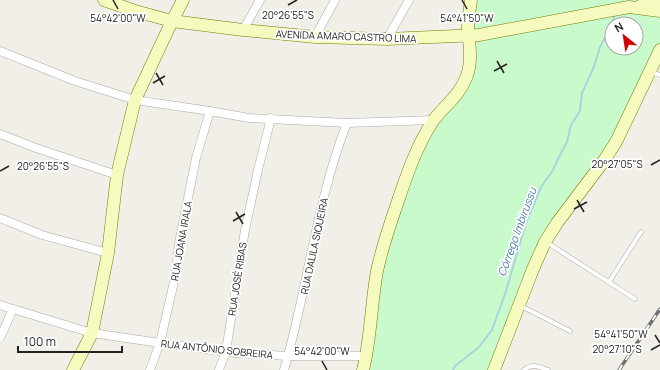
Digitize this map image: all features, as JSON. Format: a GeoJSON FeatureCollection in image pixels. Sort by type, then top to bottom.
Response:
{"type":"FeatureCollection","features":[{"type":"Feature","properties":{"kind":"street","name":"AVENIDA AMARO CASTRO LIMA"},"geometry":{"type":"LineString","coordinates":[[104,0],[135,11],[172,20],[243,30],[315,37],[387,39],[469,36],[633,7],[659,0]]}},
{"type":"Feature","properties":{"kind":"street"},"geometry":{"type":"LineString","coordinates":[[73,370],[92,333],[108,253],[117,175],[135,100],[172,20],[183,0]]}},
{"type":"Feature","properties":{"kind":"street"},"geometry":{"type":"LineString","coordinates":[[243,30],[260,0]]}},
{"type":"Feature","properties":{"kind":"street"},"geometry":{"type":"LineString","coordinates":[[315,37],[334,0]]}},
{"type":"Feature","properties":{"kind":"street"},"geometry":{"type":"LineString","coordinates":[[387,39],[408,0]]}},
{"type":"Feature","properties":{"kind":"street"},"geometry":{"type":"LineString","coordinates":[[363,370],[378,271],[398,200],[422,139],[434,120],[460,90],[470,66],[468,25],[471,0]]}},
{"type":"Feature","properties":{"kind":"street","name":"AVENIDA AMARO CASTRO LIMA"},"geometry":{"type":"LineString","coordinates":[[633,7],[660,11]]}},
{"type":"Feature","properties":{"kind":"street"},"geometry":{"type":"LineString","coordinates":[[494,370],[545,242],[557,223],[603,162],[654,73],[660,50]]}},
{"type":"Feature","properties":{"kind":"street"},"geometry":{"type":"LineString","coordinates":[[0,51],[75,81],[135,100],[210,110],[249,118],[348,123],[434,120]]}},
{"type":"Feature","properties":{"kind":"street","name":"RUA JOANA IRALA"},"geometry":{"type":"LineString","coordinates":[[150,370],[160,343],[176,273],[179,244],[196,158],[210,110]]}},
{"type":"Feature","properties":{"kind":"street","name":"RUA JOSÉ RIBAS"},"geometry":{"type":"LineString","coordinates":[[219,370],[226,351],[245,230],[271,118]]}},
{"type":"Feature","properties":{"kind":"street","name":"RUA DALILA SIQUEIRA"},"geometry":{"type":"LineString","coordinates":[[284,370],[306,280],[321,209],[337,150],[348,123]]}},
{"type":"Feature","properties":{"kind":"street"},"geometry":{"type":"LineString","coordinates":[[0,134],[36,148],[117,175]]}},
{"type":"Feature","properties":{"kind":"street"},"geometry":{"type":"LineString","coordinates":[[0,218],[42,235],[108,253]]}},
{"type":"Feature","properties":{"kind":"street","name":"RUA ANTÔNIO SOBREIRA"},"geometry":{"type":"LineString","coordinates":[[0,305],[92,333],[160,343],[226,351],[288,356],[366,356]]}},
{"type":"Feature","properties":{"kind":"street"},"geometry":{"type":"LineString","coordinates":[[0,338],[12,309]]}},
{"type":"Feature","properties":{"kind":"lane"},"geometry":{"type":"LineString","coordinates":[[609,282],[641,232]]}},
{"type":"Feature","properties":{"kind":"lane"},"geometry":{"type":"LineString","coordinates":[[545,242],[635,299]]}},
{"type":"Feature","properties":{"kind":"lane"},"geometry":{"type":"LineString","coordinates":[[519,305],[570,331]]}},
{"type":"Feature","properties":{"kind":"lane"},"geometry":{"type":"LineString","coordinates":[[524,370],[528,366],[534,365],[548,370]]}},
{"type":"Feature","properties":{"kind":"green space"},"geometry":{"type":"Polygon","coordinates":[[[472,0],[645,0],[634,4],[469,33],[472,0]]]}},
{"type":"Feature","properties":{"kind":"green space"},"geometry":{"type":"Polygon","coordinates":[[[660,2],[660,53],[635,103],[557,227],[495,370],[363,370],[377,275],[422,143],[459,94],[470,41],[660,2]]]}},
{"type":"Feature","properties":{"kind":"waterway","name":"Córrego Imbirussu"},"geometry":{"type":"LineString","coordinates":[[453,370],[455,366],[479,347],[492,330],[506,291],[526,223],[541,187],[553,170],[567,142],[571,125],[580,111],[582,93],[604,40]]}},
{"type":"Feature","properties":{"kind":"railway"},"geometry":{"type":"LineString","coordinates":[[619,370],[660,309]]}}]}
